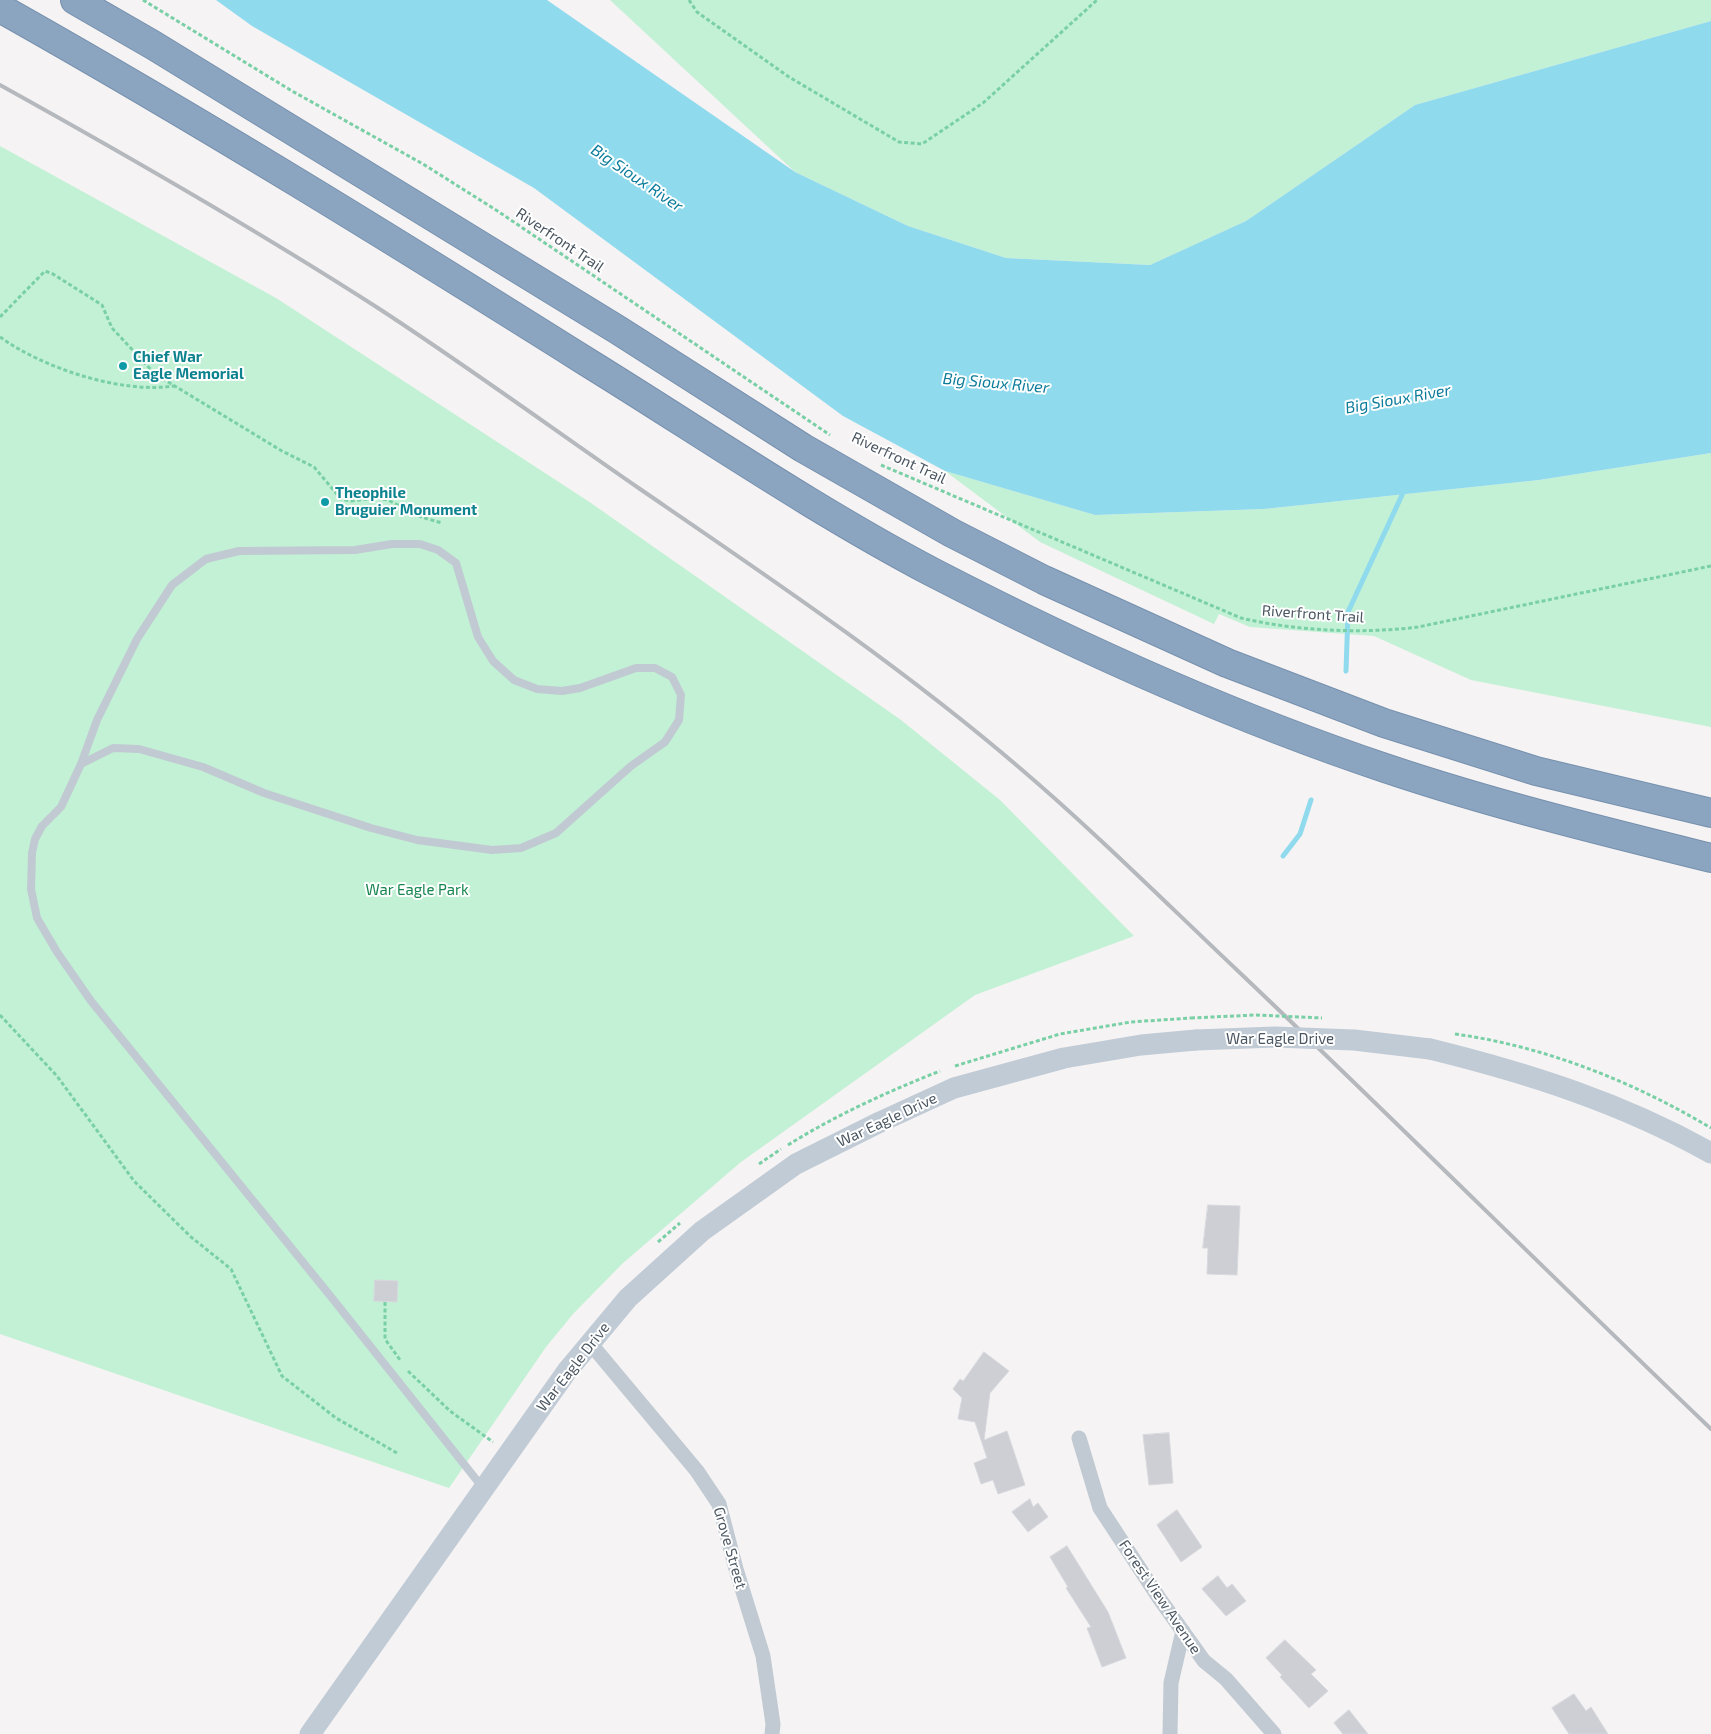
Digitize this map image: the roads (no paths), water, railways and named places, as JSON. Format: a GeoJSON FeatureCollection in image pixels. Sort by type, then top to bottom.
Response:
{"type":"FeatureCollection","features":[{"type":"Feature","properties":{"kind":"highway"},"geometry":{"type":"LineString","coordinates":[[75,0],[153,45],[610,325],[803,448],[952,533],[1044,580],[1228,663],[1384,723],[1536,771],[1711,813]]}},
{"type":"Feature","properties":{"kind":"highway"},"geometry":{"type":"LineString","coordinates":[[0,8],[130,81],[358,218],[774,482],[930,571],[1062,637],[1173,686],[1386,768],[1540,816],[1711,858]]}},
{"type":"Feature","properties":{"kind":"main road","name":"War Eagle Drive"},"geometry":{"type":"LineString","coordinates":[[310,1734],[567,1371],[628,1298],[702,1231],[796,1164],[954,1088],[1064,1058],[1141,1044],[1275,1037],[1354,1040],[1430,1049],[1492,1064],[1593,1097],[1638,1116],[1711,1153]]}},
{"type":"Feature","properties":{"kind":"street","name":"Grove Street"},"geometry":{"type":"LineString","coordinates":[[590,1343],[698,1471],[719,1504],[736,1569],[763,1656],[773,1724],[772,1734]]}},
{"type":"Feature","properties":{"kind":"street","name":"Forest View Avenue"},"geometry":{"type":"LineString","coordinates":[[1079,1438],[1100,1508],[1204,1661],[1226,1679],[1274,1734]]}},
{"type":"Feature","properties":{"kind":"street"},"geometry":{"type":"LineString","coordinates":[[1170,1734],[1171,1683],[1183,1631]]}},
{"type":"Feature","properties":{"kind":"lane"},"geometry":{"type":"LineString","coordinates":[[80,764],[113,748],[139,749],[203,767],[264,792],[371,828],[417,840],[492,850],[521,848],[556,833],[631,766],[665,742],[679,720],[682,695],[672,677],[655,668],[636,668],[580,688],[562,691],[537,689],[514,680],[493,662],[478,637],[463,582],[456,564],[438,550],[420,544],[392,544],[355,550],[239,552],[206,559],[172,585],[137,639],[97,720],[61,806],[42,826],[35,839],[32,853],[31,889],[37,918],[57,952],[91,1001],[332,1298],[483,1488]]}},
{"type":"Feature","properties":{"kind":"water","name":"Big Sioux River"},"geometry":{"type":"Polygon","coordinates":[[[216,0],[547,0],[795,172],[908,226],[1006,258],[1150,265],[1246,221],[1415,105],[1711,21],[1711,453],[1539,480],[1264,509],[1095,515],[945,471],[843,416],[534,188],[252,26],[216,0]]]}},
{"type":"Feature","properties":{"kind":"waterway"},"geometry":{"type":"LineString","coordinates":[[1346,671],[1348,612],[1402,495]]}},
{"type":"Feature","properties":{"kind":"waterway"},"geometry":{"type":"LineString","coordinates":[[1283,856],[1300,834],[1311,800]]}},
{"type":"Feature","properties":{"kind":"railway"},"geometry":{"type":"LineString","coordinates":[[0,85],[191,193],[378,308],[786,590],[929,694],[1021,769],[1104,843],[1711,1429]]}},
{"type":"Feature","properties":{"kind":"place","name":"Chief War Eagle Memorial"},"geometry":{"type":"Point","coordinates":[123,366]}},
{"type":"Feature","properties":{"kind":"place","name":"Theophile Bruguier Monument"},"geometry":{"type":"Point","coordinates":[325,502]}},
{"type":"Feature","properties":{"kind":"park label","name":"War Eagle Park"},"geometry":{"type":"Point","coordinates":[417,890]}}]}
